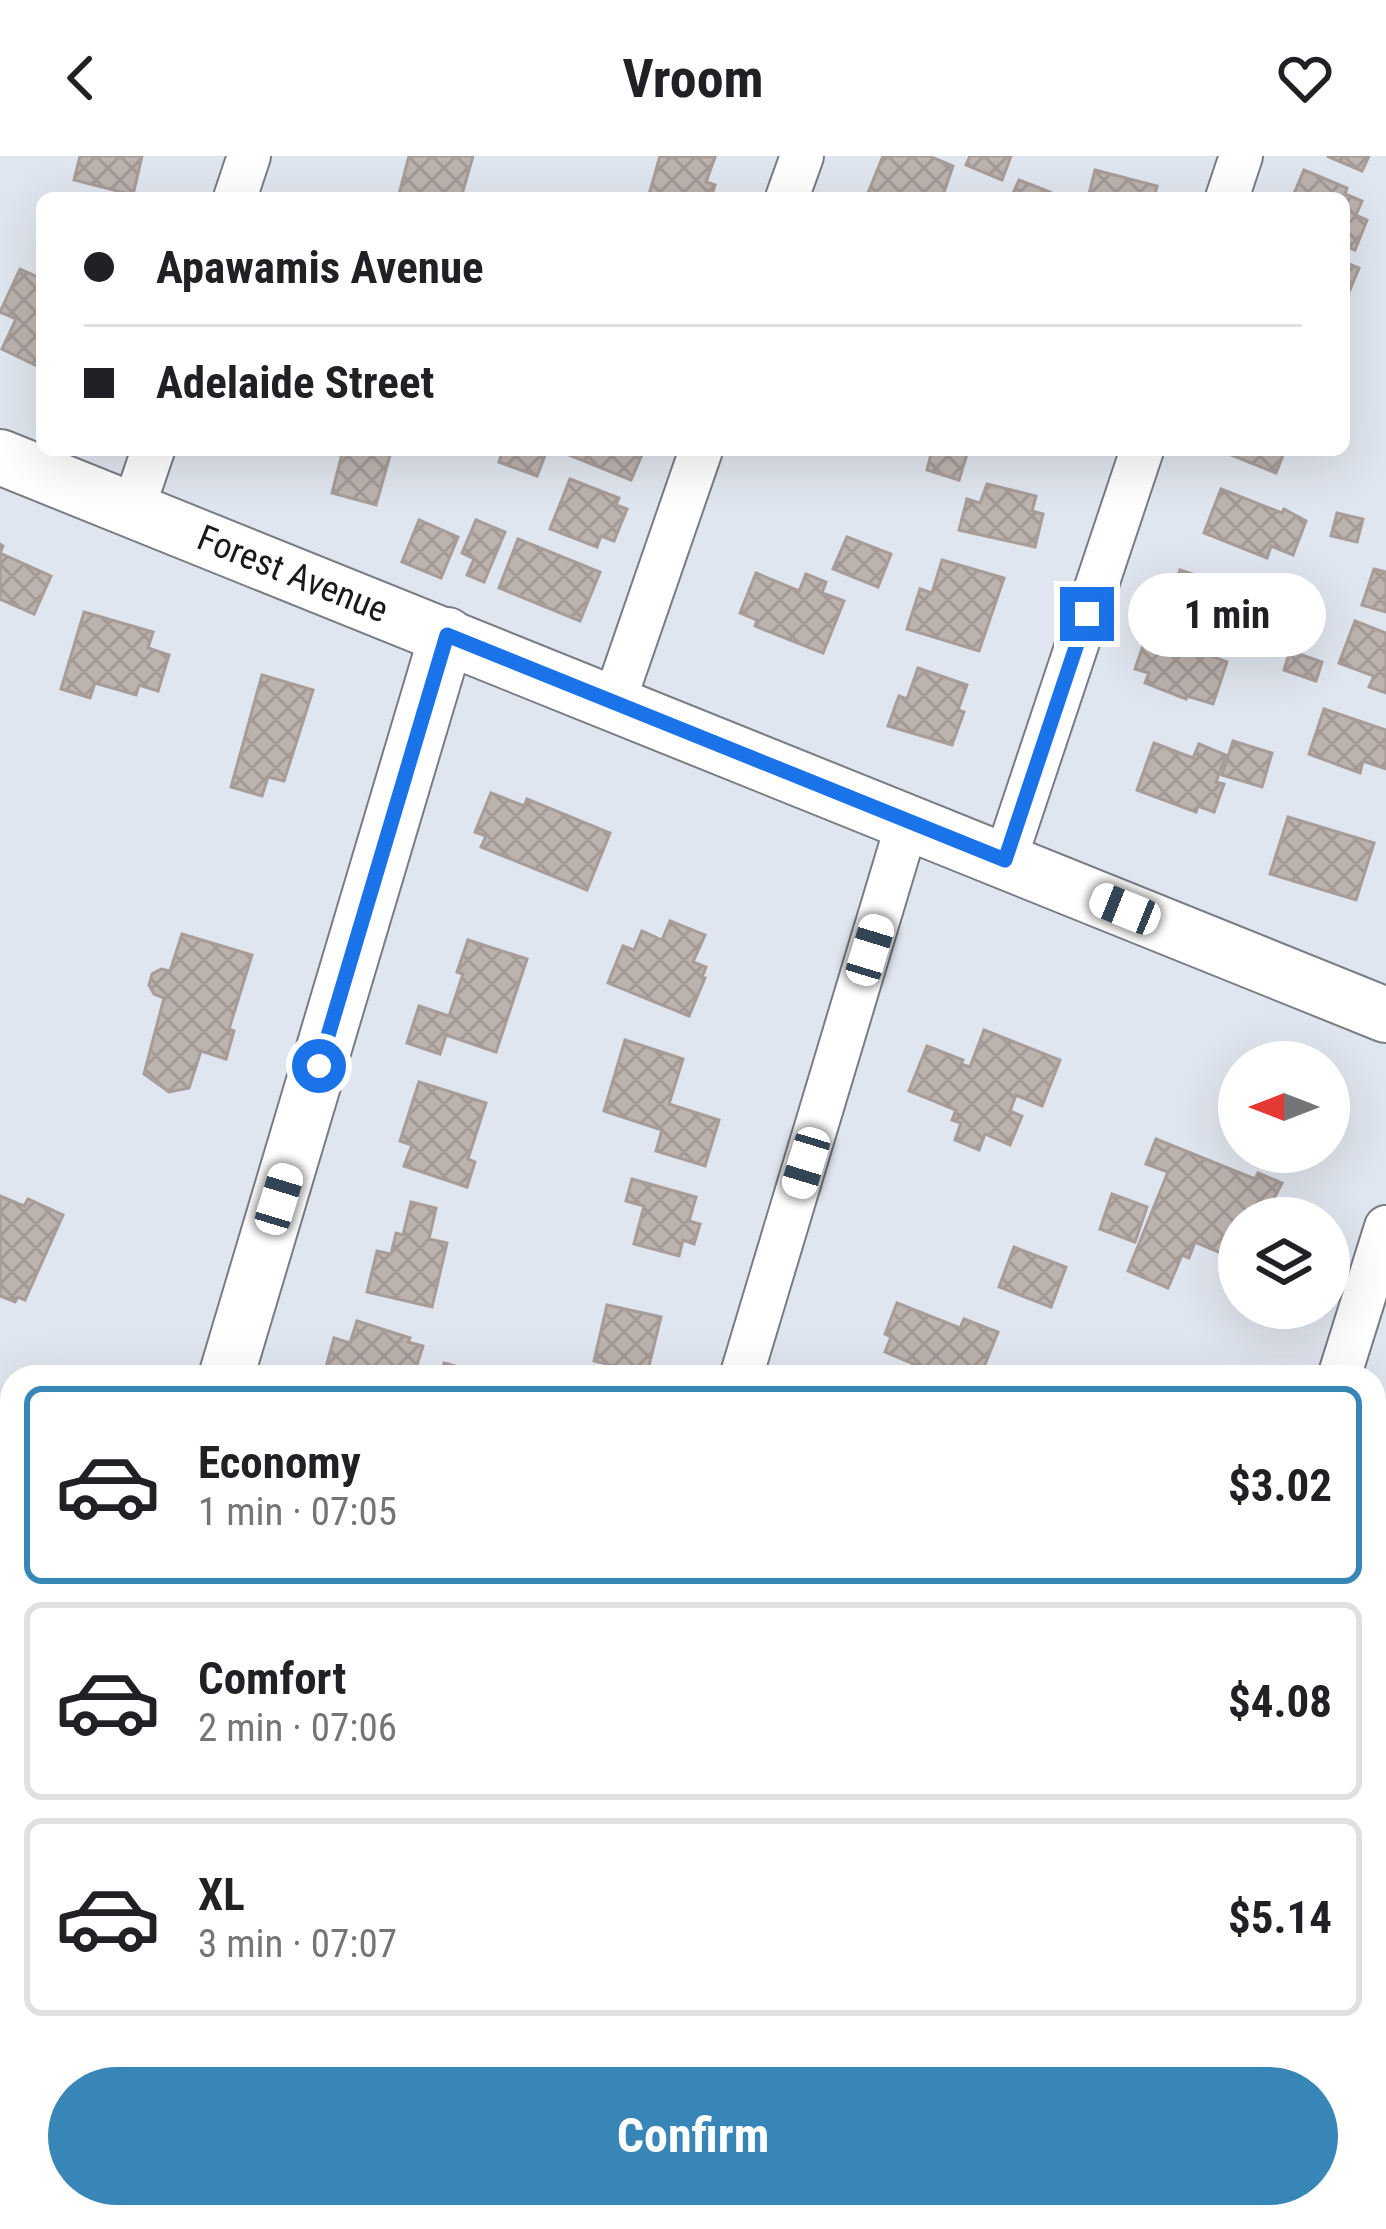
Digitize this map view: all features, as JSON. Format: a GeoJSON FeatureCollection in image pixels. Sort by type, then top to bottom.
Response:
{"type":"FeatureCollection","features":[{"type":"Feature","properties":{"kind":"street"},"geometry":{"type":"LineString","coordinates":[[237,192],[249,156]]}},
{"type":"Feature","properties":{"kind":"street"},"geometry":{"type":"LineString","coordinates":[[789,192],[802,156]]}},
{"type":"Feature","properties":{"kind":"street"},"geometry":{"type":"LineString","coordinates":[[1229,192],[1241,156]]}},
{"type":"Feature","properties":{"kind":"street"},"geometry":{"type":"LineString","coordinates":[[134,509],[151,456]]}},
{"type":"Feature","properties":{"kind":"street"},"geometry":{"type":"LineString","coordinates":[[614,702],[698,456]]}},
{"type":"Feature","properties":{"kind":"street"},"geometry":{"type":"LineString","coordinates":[[1005,860],[1140,456]]}},
{"type":"Feature","properties":{"kind":"street","name":"Forest Avenue"},"geometry":{"type":"LineString","coordinates":[[0,457],[1005,860],[1383,1003]]}},
{"type":"Feature","properties":{"kind":"street"},"geometry":{"type":"LineString","coordinates":[[230,1365],[447,635]]}},
{"type":"Feature","properties":{"kind":"street"},"geometry":{"type":"LineString","coordinates":[[746,1365],[908,821]]}},
{"type":"Feature","properties":{"kind":"street"},"geometry":{"type":"LineString","coordinates":[[1343,1365],[1386,1227]]}},
{"type":"Feature","properties":{"kind":"building"},"geometry":{"type":"Polygon","coordinates":[[[80,156],[142,156],[134,192],[74,180],[80,156]]]}},
{"type":"Feature","properties":{"kind":"building"},"geometry":{"type":"Polygon","coordinates":[[[409,156],[473,156],[463,192],[400,192],[409,156]]]}},
{"type":"Feature","properties":{"kind":"building"},"geometry":{"type":"Polygon","coordinates":[[[660,156],[715,157],[706,182],[715,185],[713,192],[650,192],[660,156]]]}},
{"type":"Feature","properties":{"kind":"building"},"geometry":{"type":"Polygon","coordinates":[[[883,156],[929,156],[953,166],[944,192],[868,192],[883,156]]]}},
{"type":"Feature","properties":{"kind":"building"},"geometry":{"type":"Polygon","coordinates":[[[970,156],[1011,156],[1002,180],[966,165],[970,156]]]}},
{"type":"Feature","properties":{"kind":"building"},"geometry":{"type":"Polygon","coordinates":[[[1327,156],[1369,156],[1362,171],[1327,156]]]}},
{"type":"Feature","properties":{"kind":"building"},"geometry":{"type":"Polygon","coordinates":[[[1095,170],[1157,186],[1156,192],[1090,192],[1095,170]]]}},
{"type":"Feature","properties":{"kind":"building"},"geometry":{"type":"Polygon","coordinates":[[[1304,170],[1347,188],[1346,192],[1295,192],[1304,170]]]}},
{"type":"Feature","properties":{"kind":"building"},"geometry":{"type":"Polygon","coordinates":[[[1019,180],[1050,192],[1014,192],[1019,180]]]}},
{"type":"Feature","properties":{"kind":"building"},"geometry":{"type":"Polygon","coordinates":[[[1350,196],[1362,201],[1356,215],[1367,220],[1355,250],[1350,248],[1350,196]]]}},
{"type":"Feature","properties":{"kind":"building"},"geometry":{"type":"Polygon","coordinates":[[[1350,264],[1359,268],[1350,290],[1350,264]]]}},
{"type":"Feature","properties":{"kind":"building"},"geometry":{"type":"Polygon","coordinates":[[[20,269],[36,276],[36,366],[2,349],[16,319],[0,312],[20,269]]]}},
{"type":"Feature","properties":{"kind":"building"},"geometry":{"type":"Polygon","coordinates":[[[341,456],[390,456],[376,505],[332,493],[341,456]]]}},
{"type":"Feature","properties":{"kind":"building"},"geometry":{"type":"Polygon","coordinates":[[[501,456],[545,456],[537,476],[499,462],[501,456]]]}},
{"type":"Feature","properties":{"kind":"building"},"geometry":{"type":"Polygon","coordinates":[[[572,456],[641,456],[631,480],[572,456]]]}},
{"type":"Feature","properties":{"kind":"building"},"geometry":{"type":"Polygon","coordinates":[[[930,456],[966,456],[959,480],[927,470],[930,456]]]}},
{"type":"Feature","properties":{"kind":"building"},"geometry":{"type":"Polygon","coordinates":[[[1234,456],[1283,456],[1276,473],[1234,456]]]}},
{"type":"Feature","properties":{"kind":"building"},"geometry":{"type":"Polygon","coordinates":[[[570,479],[619,498],[616,505],[627,509],[614,541],[601,536],[597,547],[550,529],[570,479]]]}},
{"type":"Feature","properties":{"kind":"building"},"geometry":{"type":"Polygon","coordinates":[[[987,484],[1036,496],[1032,511],[1043,514],[1035,547],[959,530],[967,499],[980,503],[987,484]]]}},
{"type":"Feature","properties":{"kind":"building"},"geometry":{"type":"Polygon","coordinates":[[[1221,489],[1306,521],[1293,555],[1271,546],[1267,558],[1204,533],[1221,489]]]}},
{"type":"Feature","properties":{"kind":"building"},"geometry":{"type":"Polygon","coordinates":[[[1337,513],[1363,519],[1357,542],[1331,536],[1337,513]]]}},
{"type":"Feature","properties":{"kind":"building"},"geometry":{"type":"Polygon","coordinates":[[[419,520],[458,537],[441,578],[402,562],[419,520]]]}},
{"type":"Feature","properties":{"kind":"building"},"geometry":{"type":"Polygon","coordinates":[[[476,520],[505,532],[484,582],[467,575],[474,559],[462,553],[476,520]]]}},
{"type":"Feature","properties":{"kind":"building"},"geometry":{"type":"Polygon","coordinates":[[[847,537],[891,554],[878,587],[833,569],[847,537]]]}},
{"type":"Feature","properties":{"kind":"building"},"geometry":{"type":"Polygon","coordinates":[[[518,539],[600,572],[580,621],[499,588],[518,539]]]}},
{"type":"Feature","properties":{"kind":"building"},"geometry":{"type":"Polygon","coordinates":[[[0,553],[51,576],[34,614],[0,599],[0,553]]]}},
{"type":"Feature","properties":{"kind":"building"},"geometry":{"type":"Polygon","coordinates":[[[942,560],[1004,578],[979,651],[907,629],[920,589],[932,593],[942,560]]]}},
{"type":"Feature","properties":{"kind":"building"},"geometry":{"type":"Polygon","coordinates":[[[1374,569],[1386,572],[1386,612],[1362,605],[1374,569]]]}},
{"type":"Feature","properties":{"kind":"building"},"geometry":{"type":"Polygon","coordinates":[[[1180,570],[1244,591],[1230,635],[1165,614],[1180,570]]]}},
{"type":"Feature","properties":{"kind":"building"},"geometry":{"type":"Polygon","coordinates":[[[756,573],[799,591],[806,574],[826,582],[822,593],[844,601],[823,653],[755,626],[757,620],[740,613],[756,573]]]}},
{"type":"Feature","properties":{"kind":"building"},"geometry":{"type":"Polygon","coordinates":[[[1281,578],[1311,587],[1306,604],[1275,595],[1281,578]]]}},
{"type":"Feature","properties":{"kind":"building"},"geometry":{"type":"Polygon","coordinates":[[[84,612],[153,632],[148,648],[169,655],[158,691],[139,685],[136,695],[95,683],[90,698],[61,689],[84,612]]]}},
{"type":"Feature","properties":{"kind":"building"},"geometry":{"type":"Polygon","coordinates":[[[1355,621],[1386,633],[1386,693],[1369,687],[1374,676],[1339,663],[1355,621]]]}},
{"type":"Feature","properties":{"kind":"building"},"geometry":{"type":"Polygon","coordinates":[[[1163,633],[1212,650],[1211,656],[1227,662],[1213,704],[1145,683],[1149,673],[1135,669],[1146,637],[1160,642],[1163,633]]]}},
{"type":"Feature","properties":{"kind":"building"},"geometry":{"type":"Polygon","coordinates":[[[1290,651],[1322,662],[1316,681],[1284,670],[1290,651]]]}},
{"type":"Feature","properties":{"kind":"building"},"geometry":{"type":"Polygon","coordinates":[[[918,668],[967,685],[958,710],[964,712],[952,745],[888,726],[899,696],[907,699],[918,668]]]}},
{"type":"Feature","properties":{"kind":"building"},"geometry":{"type":"Polygon","coordinates":[[[262,675],[313,690],[284,781],[268,777],[262,796],[231,787],[262,675]]]}},
{"type":"Feature","properties":{"kind":"building"},"geometry":{"type":"Polygon","coordinates":[[[1324,709],[1386,730],[1386,769],[1363,761],[1360,773],[1309,754],[1324,709]]]}},
{"type":"Feature","properties":{"kind":"building"},"geometry":{"type":"Polygon","coordinates":[[[1233,741],[1272,753],[1262,787],[1222,775],[1233,741]]]}},
{"type":"Feature","properties":{"kind":"building"},"geometry":{"type":"Polygon","coordinates":[[[1154,743],[1193,758],[1199,744],[1226,755],[1216,782],[1224,784],[1214,812],[1198,806],[1196,812],[1137,790],[1154,743]]]}},
{"type":"Feature","properties":{"kind":"building"},"geometry":{"type":"Polygon","coordinates":[[[491,793],[524,806],[527,799],[610,833],[587,890],[481,847],[486,836],[475,832],[491,793]]]}},
{"type":"Feature","properties":{"kind":"building"},"geometry":{"type":"Polygon","coordinates":[[[1288,817],[1374,843],[1356,900],[1270,874],[1288,817]]]}},
{"type":"Feature","properties":{"kind":"building"},"geometry":{"type":"Polygon","coordinates":[[[670,921],[705,935],[693,962],[706,967],[705,978],[689,1016],[608,983],[623,946],[634,950],[642,931],[662,940],[670,921]]]}},
{"type":"Feature","properties":{"kind":"building"},"geometry":{"type":"Polygon","coordinates":[[[182,934],[252,955],[229,1029],[234,1031],[226,1059],[201,1051],[189,1088],[169,1092],[144,1074],[164,998],[149,985],[152,974],[170,971],[182,934]]]}},
{"type":"Feature","properties":{"kind":"building"},"geometry":{"type":"Polygon","coordinates":[[[468,940],[527,959],[496,1052],[446,1035],[440,1054],[407,1043],[419,1006],[449,1016],[468,940]]]}},
{"type":"Feature","properties":{"kind":"building"},"geometry":{"type":"Polygon","coordinates":[[[984,1030],[1060,1060],[1042,1106],[1016,1095],[1010,1111],[1022,1116],[1010,1145],[985,1134],[979,1150],[955,1140],[961,1123],[952,1120],[956,1110],[909,1091],[927,1046],[970,1067],[984,1030]]]}},
{"type":"Feature","properties":{"kind":"building"},"geometry":{"type":"Polygon","coordinates":[[[625,1040],[683,1059],[669,1104],[719,1120],[705,1166],[656,1151],[662,1130],[604,1111],[625,1040]]]}},
{"type":"Feature","properties":{"kind":"building"},"geometry":{"type":"Polygon","coordinates":[[[419,1082],[486,1103],[468,1159],[475,1162],[467,1187],[404,1166],[412,1145],[400,1141],[419,1082]]]}},
{"type":"Feature","properties":{"kind":"building"},"geometry":{"type":"Polygon","coordinates":[[[1156,1139],[1218,1164],[1218,1173],[1255,1179],[1258,1173],[1282,1183],[1275,1197],[1218,1197],[1218,1252],[1195,1242],[1189,1258],[1182,1255],[1168,1288],[1128,1271],[1168,1172],[1146,1164],[1156,1139]]]}},
{"type":"Feature","properties":{"kind":"building"},"geometry":{"type":"Polygon","coordinates":[[[632,1179],[696,1197],[689,1221],[700,1224],[694,1244],[683,1240],[679,1256],[634,1244],[644,1206],[626,1201],[632,1179]]]}},
{"type":"Feature","properties":{"kind":"building"},"geometry":{"type":"Polygon","coordinates":[[[1112,1194],[1147,1207],[1135,1242],[1100,1229],[1112,1194]]]}},
{"type":"Feature","properties":{"kind":"building"},"geometry":{"type":"Polygon","coordinates":[[[0,1196],[24,1206],[28,1199],[63,1215],[25,1300],[18,1297],[15,1302],[0,1296],[0,1196]]]}},
{"type":"Feature","properties":{"kind":"building"},"geometry":{"type":"Polygon","coordinates":[[[411,1202],[436,1208],[429,1239],[447,1243],[432,1307],[367,1292],[377,1251],[391,1254],[396,1233],[403,1235],[411,1202]]]}},
{"type":"Feature","properties":{"kind":"building"},"geometry":{"type":"Polygon","coordinates":[[[1014,1247],[1066,1267],[1051,1307],[999,1287],[1014,1247]]]}},
{"type":"Feature","properties":{"kind":"building"},"geometry":{"type":"Polygon","coordinates":[[[897,1303],[960,1328],[964,1319],[998,1332],[985,1365],[916,1365],[885,1352],[891,1337],[885,1334],[897,1303]]]}},
{"type":"Feature","properties":{"kind":"building"},"geometry":{"type":"Polygon","coordinates":[[[607,1305],[661,1317],[649,1365],[594,1361],[607,1305]]]}},
{"type":"Feature","properties":{"kind":"building"},"geometry":{"type":"Polygon","coordinates":[[[357,1321],[423,1346],[417,1365],[327,1365],[334,1338],[350,1343],[357,1321]]]}},
{"type":"Feature","properties":{"kind":"route"},"geometry":{"type":"LineString","coordinates":[[319,1066],[447,635],[1005,860],[1087,614]]}}]}
